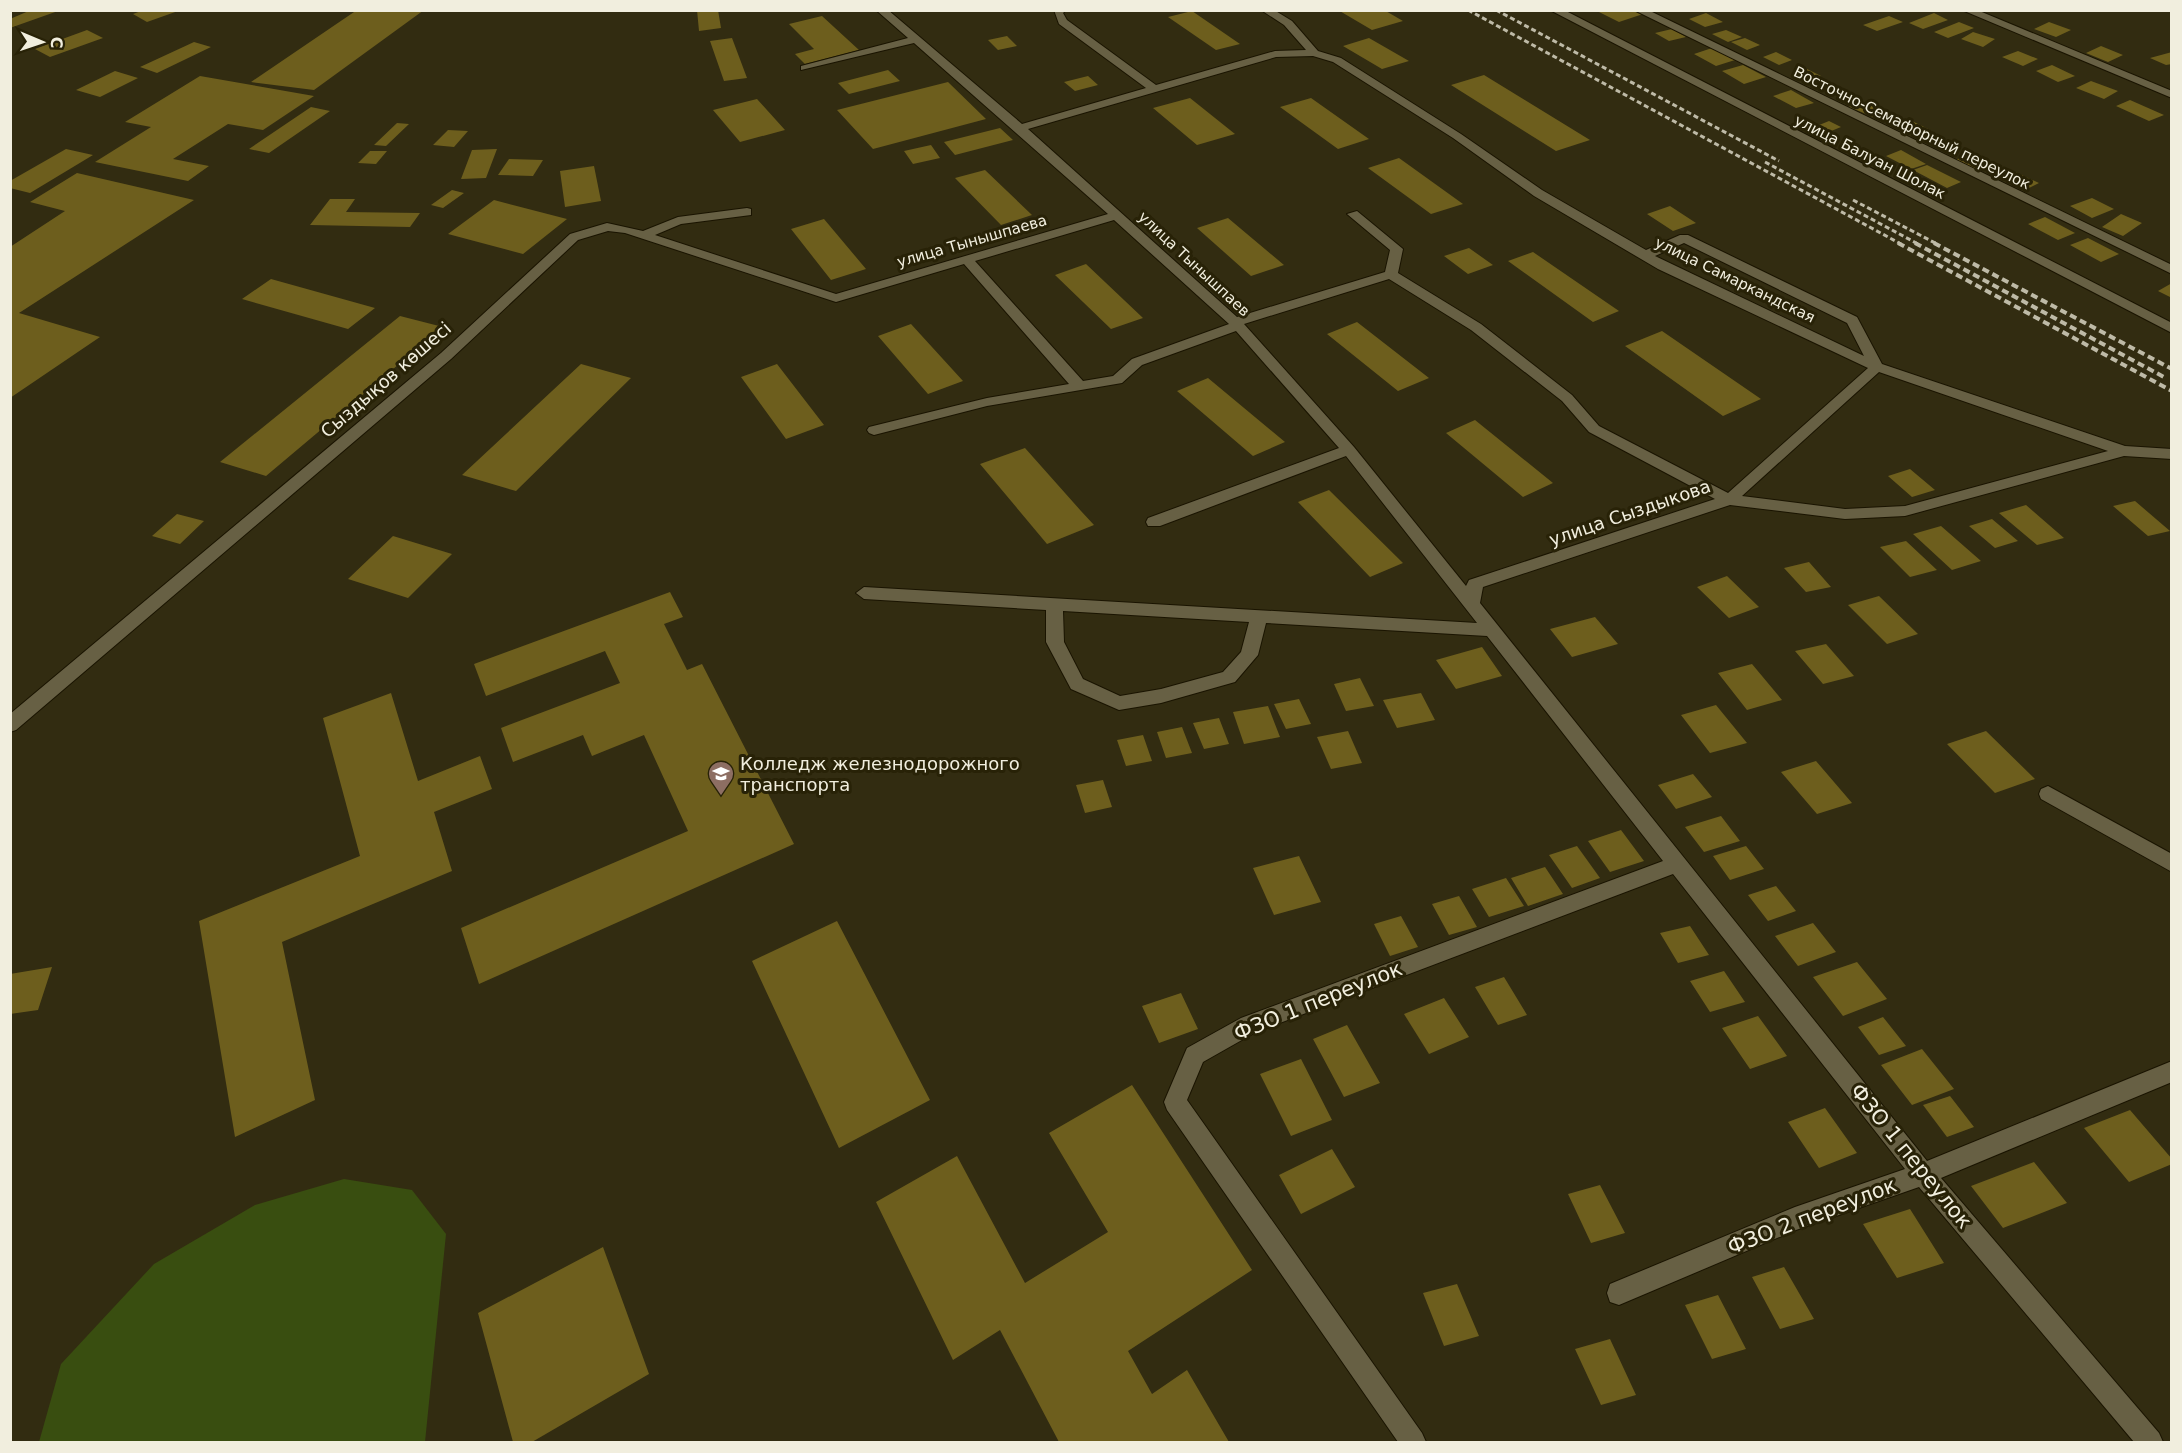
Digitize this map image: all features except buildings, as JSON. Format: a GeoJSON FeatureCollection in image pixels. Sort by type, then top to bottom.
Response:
{"type":"FeatureCollection","features":[{"type":"Feature","properties":{"kind":"street","name":"улица Тынышпаев"},"geometry":{"type":"LineString","coordinates":[[881,10],[1020,128],[1236,324],[1349,450],[1472,603]]}},
{"type":"Feature","properties":{"kind":"street"},"geometry":{"type":"LineString","coordinates":[[1061,10],[1058,12],[1063,22],[1155,89]]}},
{"type":"Feature","properties":{"kind":"street","name":"улица Самаркандская"},"geometry":{"type":"LineString","coordinates":[[1266,10],[1288,23],[1314,53],[1337,60],[1457,136],[1538,193],[1663,266],[1877,368],[2124,451],[2172,454]]}},
{"type":"Feature","properties":{"kind":"street","name":"улица Балуан Шолак"},"geometry":{"type":"LineString","coordinates":[[1555,10],[2172,329]]}},
{"type":"Feature","properties":{"kind":"street","name":"Восточно-Семафорный переулок"},"geometry":{"type":"LineString","coordinates":[[1639,10],[2172,270]]}},
{"type":"Feature","properties":{"kind":"street"},"geometry":{"type":"LineString","coordinates":[[1966,10],[2172,95]]}},
{"type":"Feature","properties":{"kind":"street"},"geometry":{"type":"LineString","coordinates":[[805,68],[914,40]]}},
{"type":"Feature","properties":{"kind":"street"},"geometry":{"type":"LineString","coordinates":[[1020,128],[1275,54],[1314,53]]}},
{"type":"Feature","properties":{"kind":"street"},"geometry":{"type":"LineString","coordinates":[[646,234],[678,221],[747,212]]}},
{"type":"Feature","properties":{"kind":"street"},"geometry":{"type":"LineString","coordinates":[[1353,214],[1397,249],[1391,274]]}},
{"type":"Feature","properties":{"kind":"street","name":"улица Тынышпаева"},"geometry":{"type":"LineString","coordinates":[[836,298],[1117,216]]}},
{"type":"Feature","properties":{"kind":"street","name":"Сыздықов көшесі"},"geometry":{"type":"LineString","coordinates":[[10,724],[446,356],[574,237],[607,227],[646,234],[836,298]]}},
{"type":"Feature","properties":{"kind":"street"},"geometry":{"type":"LineString","coordinates":[[1646,255],[1684,238],[1852,320],[1877,368]]}},
{"type":"Feature","properties":{"kind":"street"},"geometry":{"type":"LineString","coordinates":[[967,260],[1080,387]]}},
{"type":"Feature","properties":{"kind":"street"},"geometry":{"type":"LineString","coordinates":[[874,430],[987,402],[1117,381],[1137,362],[1236,324],[1391,274],[1476,327],[1568,398],[1594,429],[1730,500],[1845,513],[1905,511],[2124,451]]}},
{"type":"Feature","properties":{"kind":"street","name":"улица Сыздыкова"},"geometry":{"type":"LineString","coordinates":[[1472,603],[1475,584],[1730,500],[1877,368]]}},
{"type":"Feature","properties":{"kind":"street"},"geometry":{"type":"LineString","coordinates":[[1154,522],[1349,450]]}},
{"type":"Feature","properties":{"kind":"street"},"geometry":{"type":"LineString","coordinates":[[864,593],[1494,630]]}},
{"type":"Feature","properties":{"kind":"street","name":"ФЗО 1 переулок"},"geometry":{"type":"LineString","coordinates":[[1472,603],[1923,1174],[2150,1443]]}},
{"type":"Feature","properties":{"kind":"street"},"geometry":{"type":"LineString","coordinates":[[1054,604],[1055,642],[1077,684],[1119,703],[1161,696],[1229,677],[1249,655],[1259,617]]}},
{"type":"Feature","properties":{"kind":"street"},"geometry":{"type":"LineString","coordinates":[[2048,794],[2171,863]]}},
{"type":"Feature","properties":{"kind":"street","name":"ФЗО 1 переулок"},"geometry":{"type":"LineString","coordinates":[[1413,1443],[1175,1102],[1195,1055],[1249,1025],[1679,863]]}},
{"type":"Feature","properties":{"kind":"street","name":"ФЗО 2 переулок"},"geometry":{"type":"LineString","coordinates":[[1618,1293],[1795,1219],[1923,1174],[2172,1071]]}},
{"type":"Feature","properties":{"kind":"green space"},"geometry":{"type":"Polygon","coordinates":[[[344,1179],[412,1190],[446,1234],[425,1442],[39,1442],[61,1364],[154,1264],[255,1205],[344,1179]]]}},
{"type":"Feature","properties":{"kind":"railway"},"geometry":{"type":"LineString","coordinates":[[1468,10],[1901,244]]}},
{"type":"Feature","properties":{"kind":"railway"},"geometry":{"type":"LineString","coordinates":[[1496,10],[1779,161]]}},
{"type":"Feature","properties":{"kind":"railway"},"geometry":{"type":"LineString","coordinates":[[1765,162],[1918,244]]}},
{"type":"Feature","properties":{"kind":"railway"},"geometry":{"type":"LineString","coordinates":[[1853,200],[1937,244]]}},
{"type":"Feature","properties":{"kind":"railway"},"geometry":{"type":"LineString","coordinates":[[1898,243],[2172,391]]}},
{"type":"Feature","properties":{"kind":"railway"},"geometry":{"type":"LineString","coordinates":[[1915,243],[2164,377]]}},
{"type":"Feature","properties":{"kind":"railway"},"geometry":{"type":"LineString","coordinates":[[1934,243],[2172,369]]}},
{"type":"Feature","properties":{"kind":"place","name":"Колледж железнодорожного транспорта"},"geometry":{"type":"Point","coordinates":[721,797]}}]}
